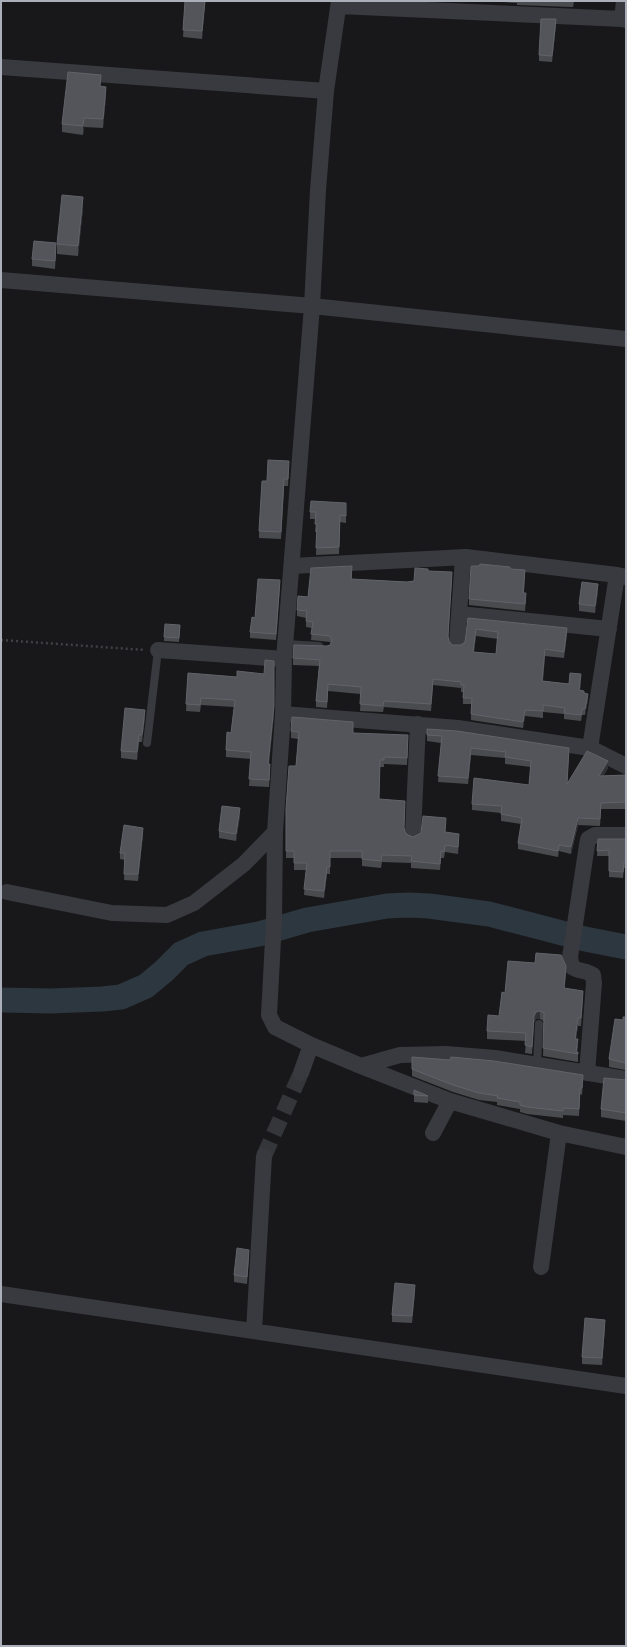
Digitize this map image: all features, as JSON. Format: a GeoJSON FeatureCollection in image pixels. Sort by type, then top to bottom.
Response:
{"type":"FeatureCollection","features":[{"type":"Feature","properties":{"kind":"street"},"geometry":{"type":"LineString","coordinates":[[624,1],[624,19],[339,4],[326,91],[318,190],[312,306],[285,651],[283,714],[275,832],[274,921],[268,1015],[275,1027],[311,1045],[450,1101],[560,1133],[626,1147]]}},
{"type":"Feature","properties":{"kind":"street"},"geometry":{"type":"LineString","coordinates":[[1,67],[326,91]]}},
{"type":"Feature","properties":{"kind":"street"},"geometry":{"type":"LineString","coordinates":[[1,280],[312,306],[626,339]]}},
{"type":"Feature","properties":{"kind":"street"},"geometry":{"type":"LineString","coordinates":[[292,566],[463,557],[622,576],[609,629],[590,748]]}},
{"type":"Feature","properties":{"kind":"street"},"geometry":{"type":"LineString","coordinates":[[457,643],[463,557]]}},
{"type":"Feature","properties":{"kind":"street"},"geometry":{"type":"LineString","coordinates":[[459,614],[609,629]]}},
{"type":"Feature","properties":{"kind":"street"},"geometry":{"type":"LineString","coordinates":[[158,650],[285,651]]}},
{"type":"Feature","properties":{"kind":"street"},"geometry":{"type":"LineString","coordinates":[[283,714],[458,728],[590,748],[626,766]]}},
{"type":"Feature","properties":{"kind":"street"},"geometry":{"type":"LineString","coordinates":[[413,834],[418,724]]}},
{"type":"Feature","properties":{"kind":"street"},"geometry":{"type":"LineString","coordinates":[[8,892],[112,913],[167,915],[194,903],[244,864],[275,832]]}},
{"type":"Feature","properties":{"kind":"street"},"geometry":{"type":"LineString","coordinates":[[587,1073],[594,982],[593,975],[590,972],[577,971],[572,967],[570,957],[588,839],[595,835],[626,835]]}},
{"type":"Feature","properties":{"kind":"street"},"geometry":{"type":"LineString","coordinates":[[301,1073],[311,1045]]}},
{"type":"Feature","properties":{"kind":"street"},"geometry":{"type":"LineString","coordinates":[[361,1066],[400,1055],[446,1054],[495,1058],[626,1079]]}},
{"type":"Feature","properties":{"kind":"street"},"geometry":{"type":"LineString","coordinates":[[433,1133],[450,1101]]}},
{"type":"Feature","properties":{"kind":"street"},"geometry":{"type":"LineString","coordinates":[[541,1266],[560,1133]]}},
{"type":"Feature","properties":{"kind":"street"},"geometry":{"type":"LineString","coordinates":[[254,1331],[264,1156]]}},
{"type":"Feature","properties":{"kind":"street"},"geometry":{"type":"LineString","coordinates":[[1,1294],[626,1386]]}},
{"type":"Feature","properties":{"kind":"lane"},"geometry":{"type":"LineString","coordinates":[[285,651],[327,647]]}},
{"type":"Feature","properties":{"kind":"lane"},"geometry":{"type":"LineString","coordinates":[[147,743],[158,650]]}},
{"type":"Feature","properties":{"kind":"lane"},"geometry":{"type":"LineString","coordinates":[[536,1065],[539,1024]]}},
{"type":"Feature","properties":{"kind":"path"},"geometry":{"type":"LineString","coordinates":[[1,640],[158,650]]}},
{"type":"Feature","properties":{"kind":"building"},"geometry":{"type":"Polygon","coordinates":[[[185,1],[205,1],[202,31],[183,30],[185,1]]]}},
{"type":"Feature","properties":{"kind":"building"},"geometry":{"type":"Polygon","coordinates":[[[541,19],[556,19],[552,56],[539,55],[541,19]]]}},
{"type":"Feature","properties":{"kind":"building"},"geometry":{"type":"Polygon","coordinates":[[[68,72],[101,75],[100,86],[106,87],[103,119],[84,118],[83,126],[62,124],[68,72]]]}},
{"type":"Feature","properties":{"kind":"building"},"geometry":{"type":"Polygon","coordinates":[[[62,195],[83,197],[78,246],[57,244],[62,195]]]}},
{"type":"Feature","properties":{"kind":"building"},"geometry":{"type":"Polygon","coordinates":[[[34,241],[56,243],[55,261],[32,259],[34,241]]]}},
{"type":"Feature","properties":{"kind":"building"},"geometry":{"type":"Polygon","coordinates":[[[268,460],[289,461],[288,479],[284,479],[281,532],[259,531],[262,481],[267,481],[268,460]]]}},
{"type":"Feature","properties":{"kind":"building"},"geometry":{"type":"Polygon","coordinates":[[[311,501],[346,503],[346,516],[340,515],[339,547],[316,548],[316,512],[310,512],[311,501]]]}},
{"type":"Feature","properties":{"kind":"building"},"geometry":{"type":"Polygon","coordinates":[[[480,564],[525,570],[523,593],[526,593],[525,604],[469,599],[471,566],[479,566],[480,564]]]}},
{"type":"Feature","properties":{"kind":"building"},"geometry":{"type":"Polygon","coordinates":[[[352,566],[351,579],[407,582],[414,581],[415,568],[428,569],[428,571],[452,572],[448,636],[452,645],[461,645],[465,642],[468,618],[567,628],[564,652],[545,649],[542,681],[569,684],[570,673],[581,674],[579,690],[588,694],[585,709],[582,709],[581,715],[564,713],[565,708],[543,705],[543,711],[525,710],[523,722],[471,714],[472,698],[463,698],[464,685],[461,685],[461,682],[433,679],[431,704],[384,701],[383,706],[360,704],[361,687],[328,684],[327,702],[316,701],[320,660],[293,658],[294,645],[327,646],[330,645],[332,641],[330,636],[311,634],[313,622],[306,621],[307,611],[297,610],[298,596],[308,597],[311,568],[352,566]],[[476,629],[473,652],[496,654],[498,632],[476,629]]]}},
{"type":"Feature","properties":{"kind":"building"},"geometry":{"type":"Polygon","coordinates":[[[258,579],[280,580],[276,634],[250,632],[252,617],[255,618],[258,579]]]}},
{"type":"Feature","properties":{"kind":"building"},"geometry":{"type":"Polygon","coordinates":[[[582,582],[598,584],[595,606],[579,604],[582,582]]]}},
{"type":"Feature","properties":{"kind":"building"},"geometry":{"type":"Polygon","coordinates":[[[165,624],[180,625],[179,638],[164,637],[165,624]]]}},
{"type":"Feature","properties":{"kind":"building"},"geometry":{"type":"Polygon","coordinates":[[[265,660],[274,661],[274,706],[268,764],[270,764],[269,780],[249,779],[251,752],[226,750],[227,732],[231,733],[235,700],[201,698],[200,705],[186,704],[188,673],[237,677],[237,671],[264,674],[265,660]]]}},
{"type":"Feature","properties":{"kind":"building"},"geometry":{"type":"Polygon","coordinates":[[[125,708],[145,710],[142,735],[139,735],[137,752],[121,751],[125,708]]]}},
{"type":"Feature","properties":{"kind":"building"},"geometry":{"type":"Polygon","coordinates":[[[292,717],[353,722],[353,733],[408,735],[407,758],[384,757],[384,760],[380,760],[379,799],[405,801],[405,832],[413,837],[421,833],[423,816],[446,818],[445,832],[459,834],[458,847],[445,845],[444,852],[441,851],[440,864],[411,861],[412,856],[382,855],[381,861],[362,859],[362,851],[330,851],[330,867],[327,867],[324,891],[304,889],[307,863],[294,863],[294,851],[286,851],[286,809],[289,766],[296,766],[299,732],[291,731],[292,717]]]}},
{"type":"Feature","properties":{"kind":"building"},"geometry":{"type":"Polygon","coordinates":[[[427,729],[457,731],[569,748],[567,784],[587,751],[608,761],[599,776],[626,775],[626,802],[601,803],[600,819],[578,818],[571,847],[559,845],[558,851],[518,843],[522,818],[501,814],[502,806],[472,804],[474,778],[529,785],[531,761],[505,757],[506,752],[471,748],[468,778],[438,776],[442,736],[427,735],[427,729]]]}},
{"type":"Feature","properties":{"kind":"building"},"geometry":{"type":"Polygon","coordinates":[[[222,806],[240,808],[236,834],[219,831],[222,806]]]}},
{"type":"Feature","properties":{"kind":"building"},"geometry":{"type":"Polygon","coordinates":[[[124,825],[143,828],[138,874],[124,874],[125,853],[120,853],[124,825]]]}},
{"type":"Feature","properties":{"kind":"building"},"geometry":{"type":"Polygon","coordinates":[[[598,839],[626,839],[626,862],[624,862],[623,872],[609,871],[609,850],[597,851],[598,839]]]}},
{"type":"Feature","properties":{"kind":"building"},"geometry":{"type":"Polygon","coordinates":[[[536,953],[561,955],[566,966],[564,988],[583,991],[581,1018],[578,1018],[575,1039],[578,1039],[576,1052],[578,1052],[578,1054],[543,1048],[544,1013],[540,1011],[536,1012],[534,1016],[532,1047],[525,1045],[526,1033],[487,1031],[488,1015],[499,1016],[502,992],[505,993],[508,961],[535,963],[536,953]]]}},
{"type":"Feature","properties":{"kind":"building"},"geometry":{"type":"Polygon","coordinates":[[[623,1017],[626,1017],[626,1063],[609,1059],[615,1019],[623,1020],[623,1017]]]}},
{"type":"Feature","properties":{"kind":"building"},"geometry":{"type":"Polygon","coordinates":[[[412,1057],[450,1060],[451,1057],[494,1061],[583,1075],[582,1088],[580,1088],[579,1109],[563,1108],[563,1111],[527,1107],[520,1105],[520,1102],[497,1098],[498,1096],[479,1093],[453,1085],[412,1069],[412,1057]]]}},
{"type":"Feature","properties":{"kind":"building"},"geometry":{"type":"Polygon","coordinates":[[[604,1078],[626,1080],[626,1113],[601,1109],[604,1078]]]}},
{"type":"Feature","properties":{"kind":"building"},"geometry":{"type":"Polygon","coordinates":[[[414,1090],[428,1096],[414,1095],[414,1090]]]}},
{"type":"Feature","properties":{"kind":"building"},"geometry":{"type":"Polygon","coordinates":[[[237,1248],[249,1250],[247,1277],[234,1275],[237,1248]]]}},
{"type":"Feature","properties":{"kind":"building"},"geometry":{"type":"Polygon","coordinates":[[[395,1283],[415,1285],[412,1316],[392,1315],[395,1283]]]}},
{"type":"Feature","properties":{"kind":"building"},"geometry":{"type":"Polygon","coordinates":[[[585,1318],[605,1320],[602,1358],[582,1357],[585,1318]]]}},
{"type":"Feature","properties":{"kind":"waterway"},"geometry":{"type":"LineString","coordinates":[[1,1000],[51,1001],[121,997],[146,986],[181,954],[203,944],[259,934],[307,920],[387,906],[429,906],[489,914],[585,939],[626,947]]}},
{"type":"Feature","properties":{"kind":"tunnel"},"geometry":{"type":"LineString","coordinates":[[264,1156],[301,1073]]}}]}
